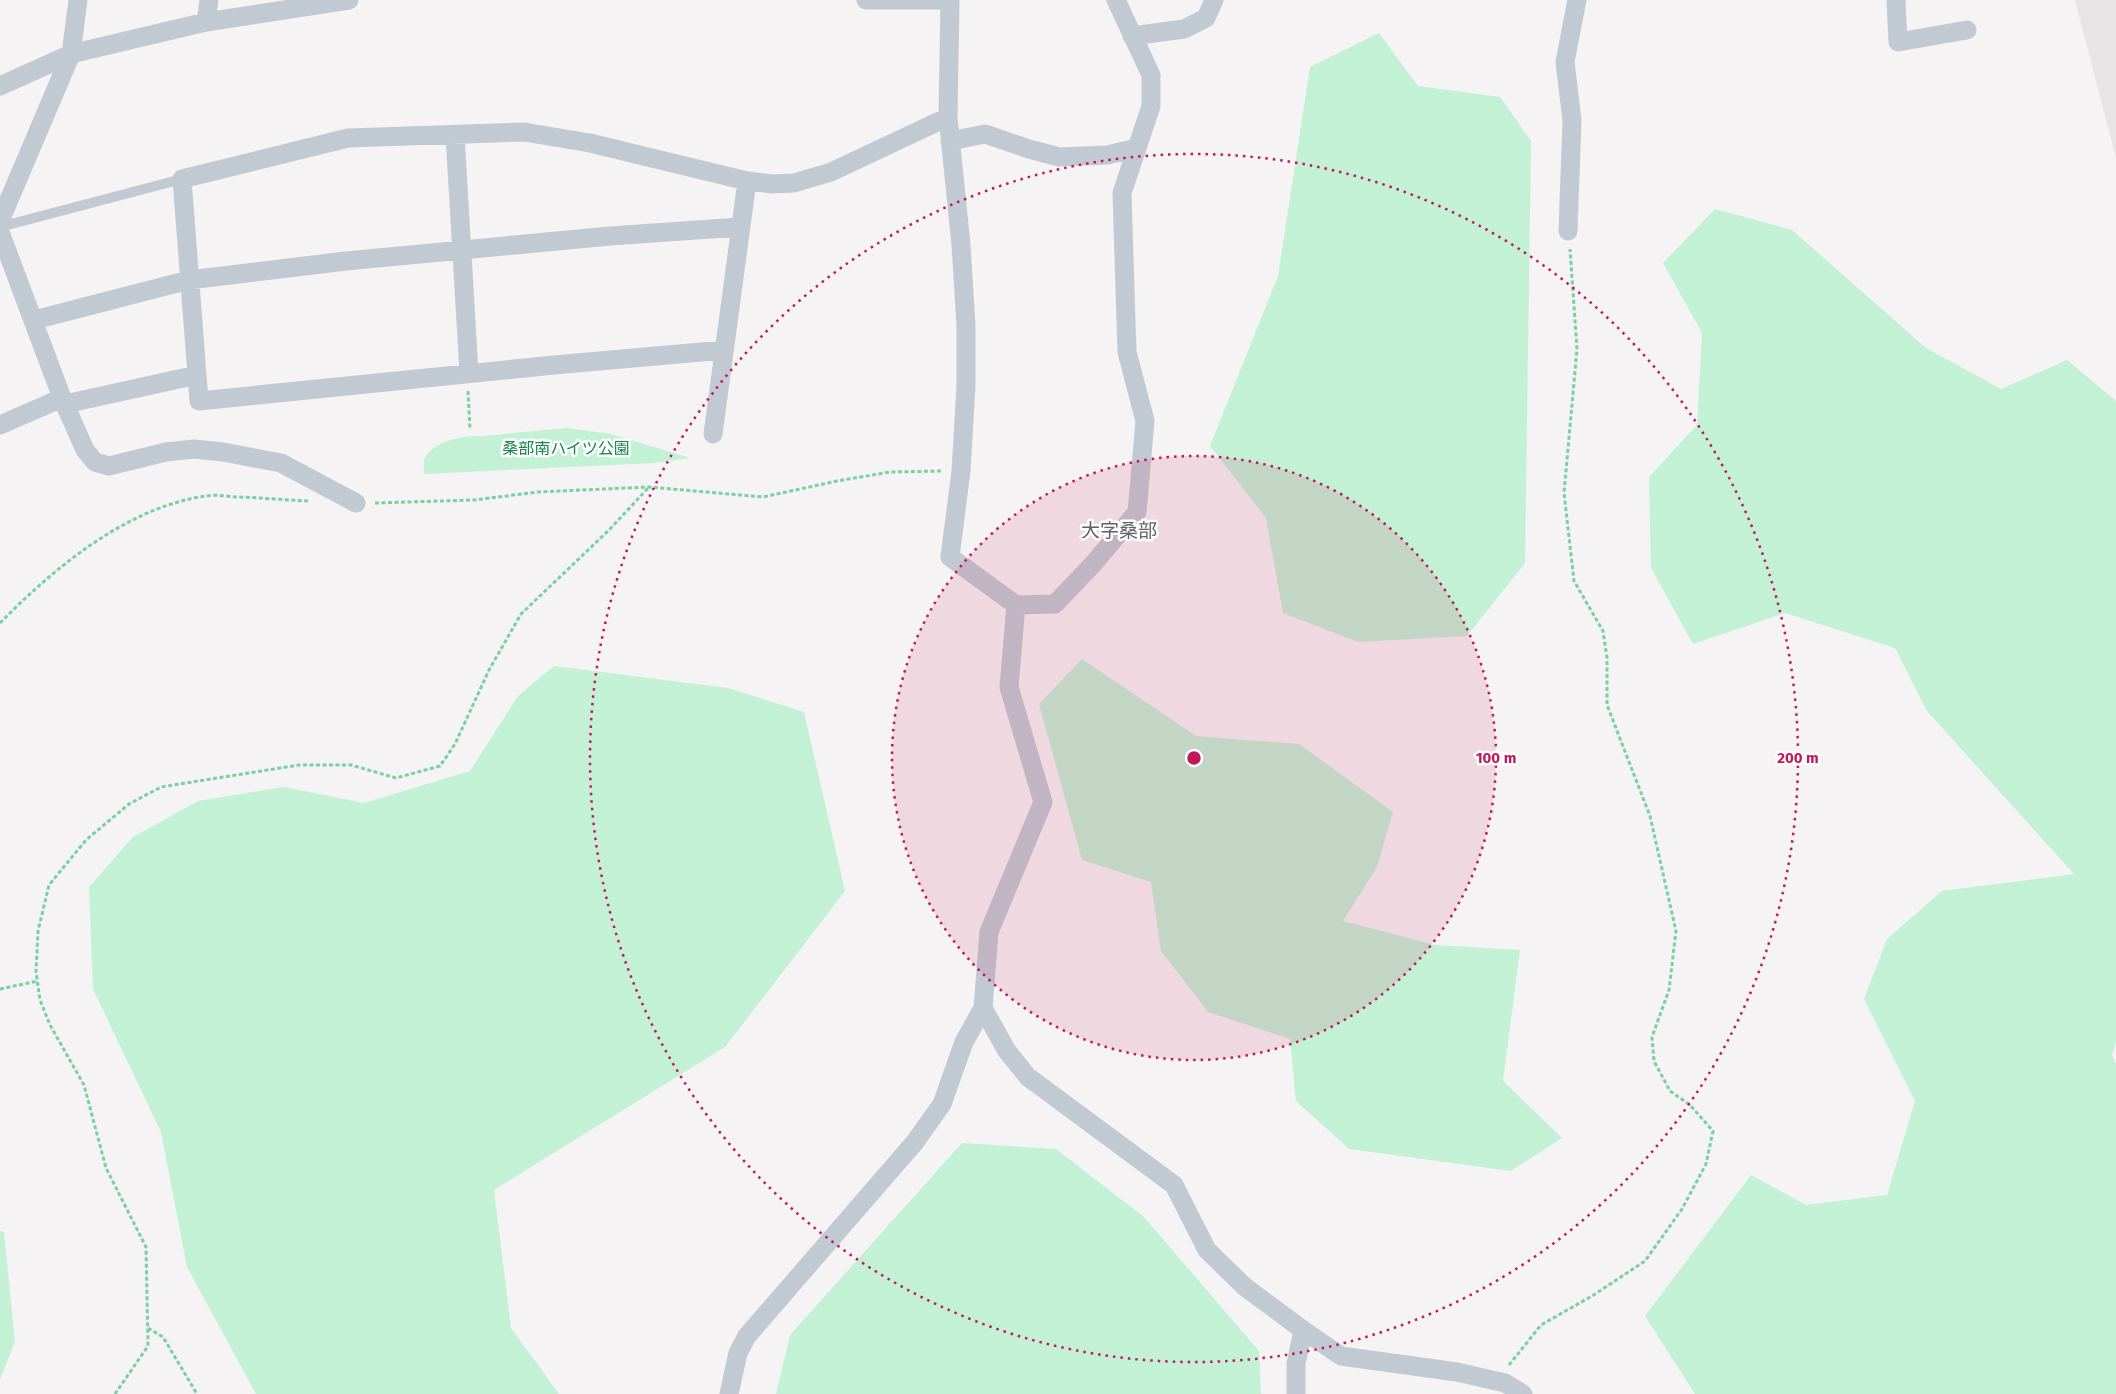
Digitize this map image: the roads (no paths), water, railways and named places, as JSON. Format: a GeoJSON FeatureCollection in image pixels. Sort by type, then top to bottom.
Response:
{"type":"FeatureCollection","features":[{"type":"Feature","properties":{"kind":"street"},"geometry":{"type":"LineString","coordinates":[[0,221],[71,54],[78,0]]}},
{"type":"Feature","properties":{"kind":"street"},"geometry":{"type":"LineString","coordinates":[[206,22],[209,0]]}},
{"type":"Feature","properties":{"kind":"street"},"geometry":{"type":"LineString","coordinates":[[0,86],[71,54],[206,22],[349,0]]}},
{"type":"Feature","properties":{"kind":"street"},"geometry":{"type":"LineString","coordinates":[[866,0],[950,0],[948,116],[961,245],[966,326],[965,433],[950,557],[1016,605],[1054,604],[1094,563],[1137,512],[1145,421],[1127,352],[1122,193],[1151,106],[1151,75],[1116,0]]}},
{"type":"Feature","properties":{"kind":"street"},"geometry":{"type":"LineString","coordinates":[[1132,36],[1184,30],[1206,18],[1214,0]]}},
{"type":"Feature","properties":{"kind":"street"},"geometry":{"type":"LineString","coordinates":[[1568,231],[1572,120],[1564,62],[1577,0]]}},
{"type":"Feature","properties":{"kind":"street"},"geometry":{"type":"LineString","coordinates":[[1896,0],[1898,42],[1967,30]]}},
{"type":"Feature","properties":{"kind":"street"},"geometry":{"type":"LineString","coordinates":[[724,350],[468,373],[200,401],[182,179],[348,138],[524,132],[590,143],[772,184],[794,182],[831,172],[948,116]]}},
{"type":"Feature","properties":{"kind":"street"},"geometry":{"type":"LineString","coordinates":[[950,141],[984,134],[1060,157],[1107,155],[1137,148]]}},
{"type":"Feature","properties":{"kind":"street"},"geometry":{"type":"LineString","coordinates":[[455,135],[468,373]]}},
{"type":"Feature","properties":{"kind":"street"},"geometry":{"type":"LineString","coordinates":[[713,434],[740,227],[748,180]]}},
{"type":"Feature","properties":{"kind":"street"},"geometry":{"type":"LineString","coordinates":[[34,320],[189,280],[346,260],[610,236],[740,227]]}},
{"type":"Feature","properties":{"kind":"street"},"geometry":{"type":"LineString","coordinates":[[0,232],[64,401],[85,450],[94,462],[109,466],[166,452],[194,449],[232,454],[281,464],[356,503]]}},
{"type":"Feature","properties":{"kind":"street"},"geometry":{"type":"LineString","coordinates":[[0,425],[64,401],[197,375]]}},
{"type":"Feature","properties":{"kind":"street"},"geometry":{"type":"LineString","coordinates":[[729,1394],[738,1353],[747,1336],[916,1142],[942,1104],[964,1042],[983,1008],[989,932],[1043,802],[1009,687],[1016,605]]}},
{"type":"Feature","properties":{"kind":"street"},"geometry":{"type":"LineString","coordinates":[[983,1008],[1007,1051],[1028,1077],[1174,1185],[1207,1250],[1244,1287],[1303,1330],[1342,1356],[1457,1372],[1505,1383],[1523,1394]]}},
{"type":"Feature","properties":{"kind":"street"},"geometry":{"type":"LineString","coordinates":[[1296,1394],[1296,1364],[1303,1330]]}},
{"type":"Feature","properties":{"kind":"lane"},"geometry":{"type":"LineString","coordinates":[[0,227],[182,179]]}},
{"type":"Feature","properties":{"kind":"district","name":"大字桑部"},"geometry":{"type":"Point","coordinates":[1119,530]}},
{"type":"Feature","properties":{"kind":"park label","name":"桑部南ハイツ公園"},"geometry":{"type":"Point","coordinates":[566,448]}}]}
